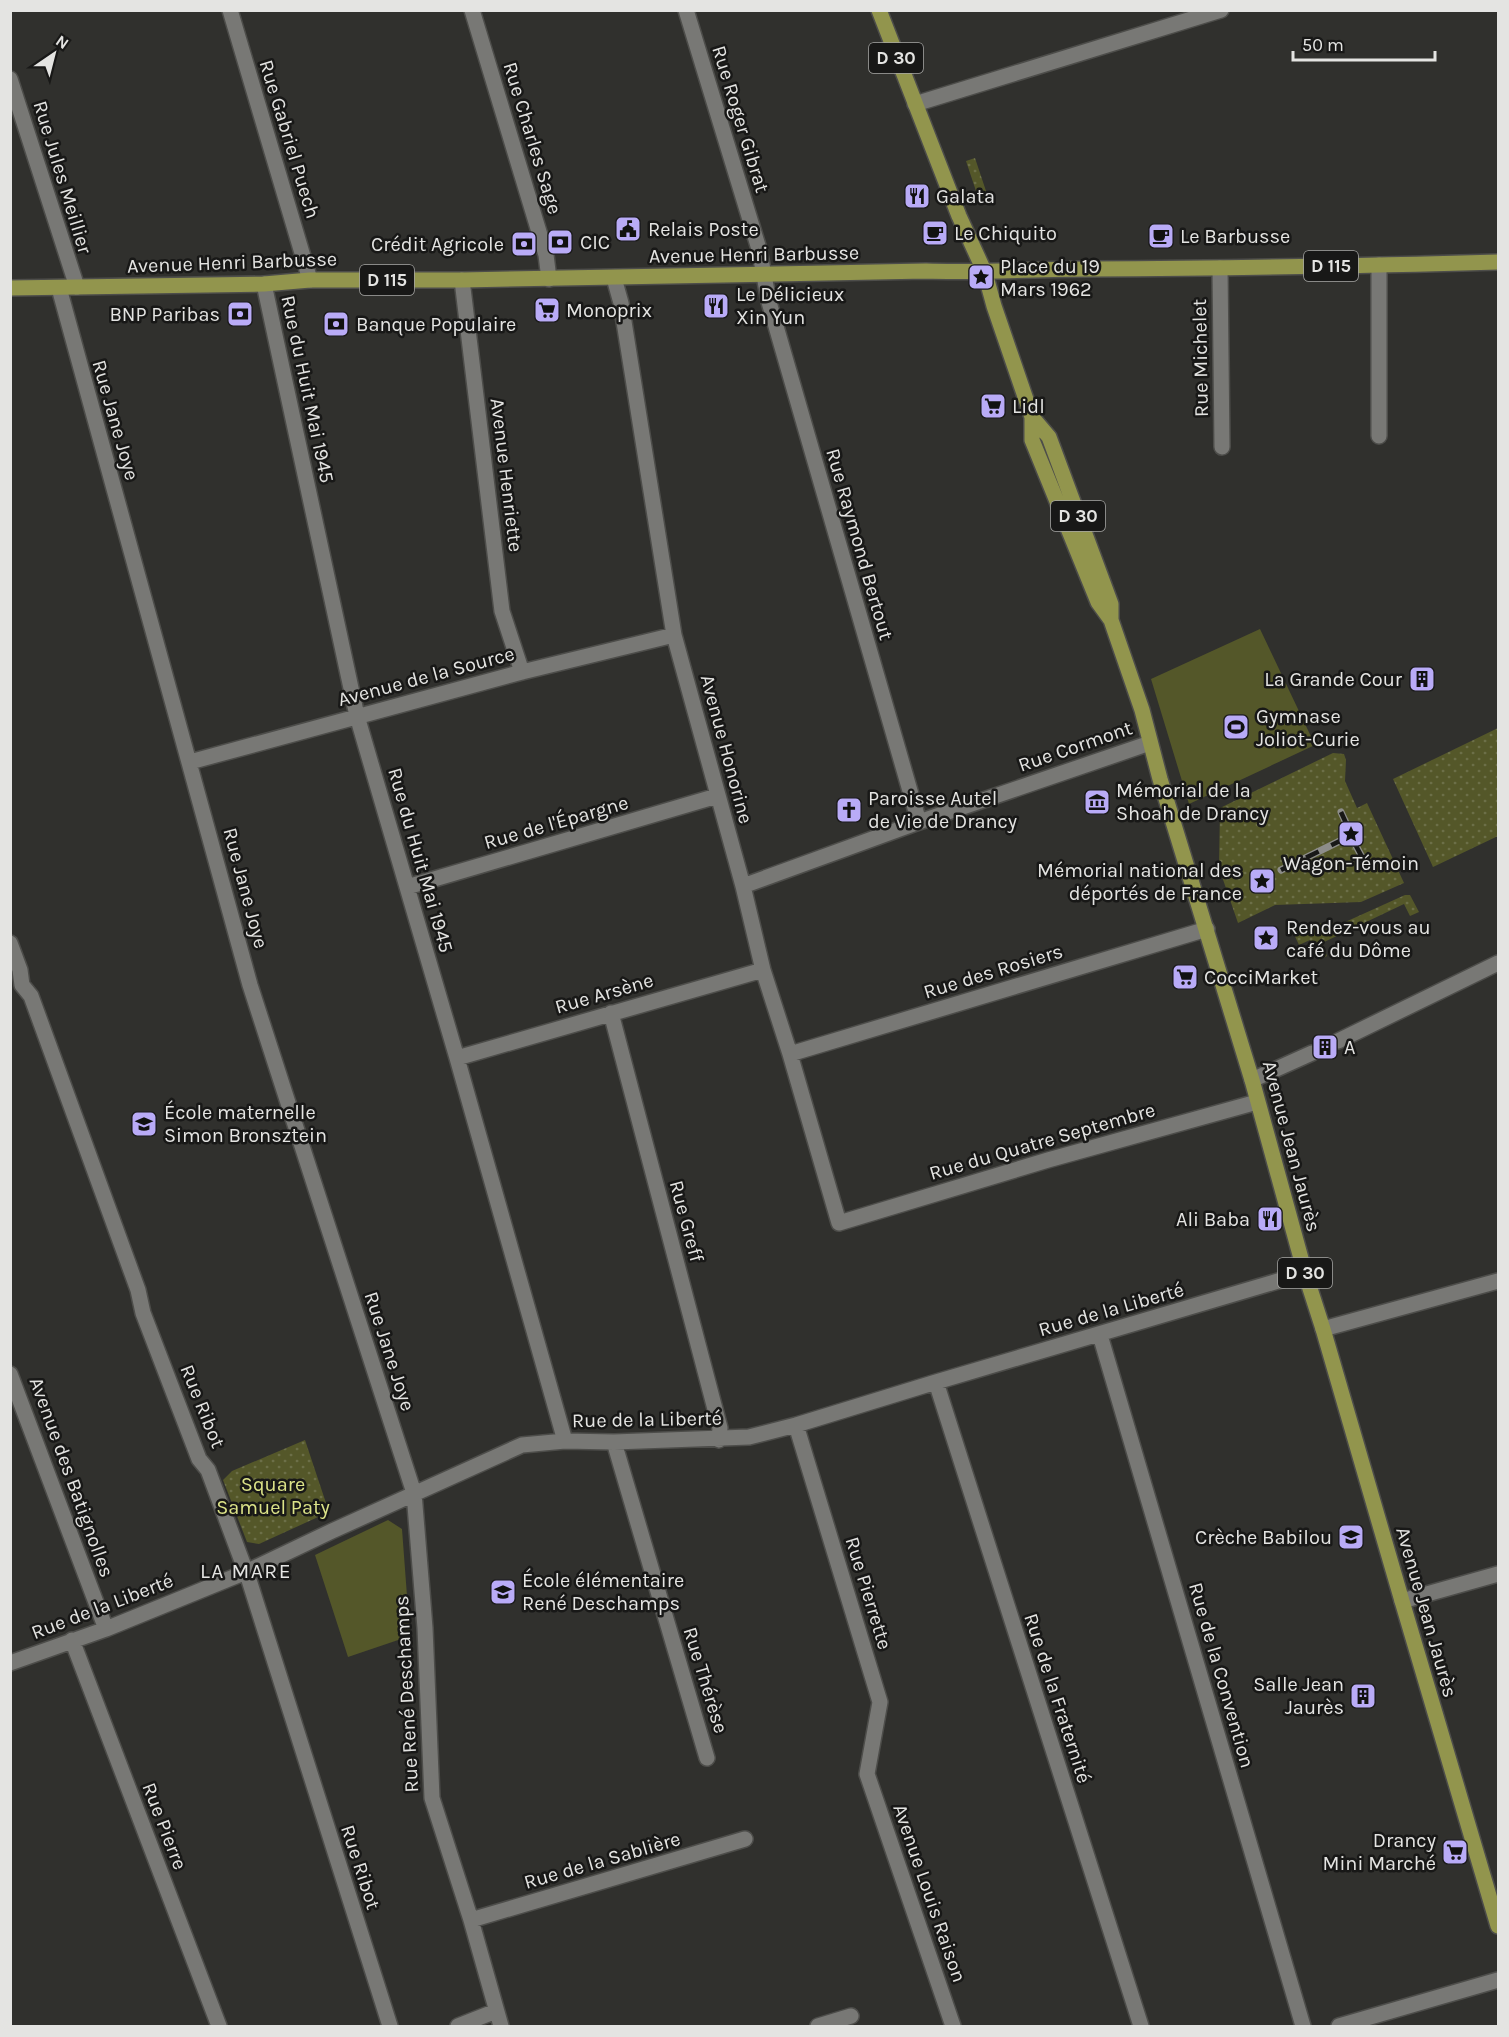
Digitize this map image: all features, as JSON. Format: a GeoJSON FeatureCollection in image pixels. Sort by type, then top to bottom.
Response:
{"type":"FeatureCollection","features":[{"type":"Feature","properties":{"kind":"main road","name":"D 30"},"geometry":{"type":"LineString","coordinates":[[879,10],[958,216],[985,273]]}},
{"type":"Feature","properties":{"kind":"main road","name":"Avenue Henri Barbusse"},"geometry":{"type":"LineString","coordinates":[[10,288],[264,284],[310,280],[985,273],[1068,269],[1498,262]]}},
{"type":"Feature","properties":{"kind":"main road","name":"Avenue Jean Jaurès"},"geometry":{"type":"LineString","coordinates":[[985,273],[1032,417],[1032,440],[1098,602],[1111,620],[1142,710],[1498,1926]]}},
{"type":"Feature","properties":{"kind":"street","name":"Rue Gabriel Puech"},"geometry":{"type":"LineString","coordinates":[[230,10],[310,280]]}},
{"type":"Feature","properties":{"kind":"street","name":"Rue Charles Sage"},"geometry":{"type":"LineString","coordinates":[[472,10],[546,255],[549,279]]}},
{"type":"Feature","properties":{"kind":"street","name":"Rue Roger Gibrat"},"geometry":{"type":"LineString","coordinates":[[686,10],[759,249],[763,275]]}},
{"type":"Feature","properties":{"kind":"street"},"geometry":{"type":"LineString","coordinates":[[915,104],[1221,10]]}},
{"type":"Feature","properties":{"kind":"street","name":"Rue Jules Meillier"},"geometry":{"type":"LineString","coordinates":[[10,79],[77,287]]}},
{"type":"Feature","properties":{"kind":"street"},"geometry":{"type":"LineString","coordinates":[[1379,265],[1379,436]]}},
{"type":"Feature","properties":{"kind":"street","name":"Rue Michelet"},"geometry":{"type":"LineString","coordinates":[[1220,268],[1222,447]]}},
{"type":"Feature","properties":{"kind":"street","name":"Rue Raymond Bertout"},"geometry":{"type":"LineString","coordinates":[[763,275],[919,822]]}},
{"type":"Feature","properties":{"kind":"street","name":"Avenue Honorine"},"geometry":{"type":"LineString","coordinates":[[614,278],[621,303],[674,635],[743,886],[763,970],[839,1223]]}},
{"type":"Feature","properties":{"kind":"street","name":"Avenue Henriette"},"geometry":{"type":"LineString","coordinates":[[462,280],[502,611],[522,672]]}},
{"type":"Feature","properties":{"kind":"street","name":"Rue du Huit Mai 1945"},"geometry":{"type":"LineString","coordinates":[[264,284],[357,716],[457,1058],[565,1441]]}},
{"type":"Feature","properties":{"kind":"street","name":"Rue Jane Joye"},"geometry":{"type":"LineString","coordinates":[[59,288],[250,985],[414,1493]]}},
{"type":"Feature","properties":{"kind":"street","name":"Avenue de la Source"},"geometry":{"type":"LineString","coordinates":[[190,762],[522,672],[674,635]]}},
{"type":"Feature","properties":{"kind":"street","name":"Rue Cormont"},"geometry":{"type":"LineString","coordinates":[[743,886],[919,822],[1150,743]]}},
{"type":"Feature","properties":{"kind":"street","name":"Rue de l'Épargne"},"geometry":{"type":"LineString","coordinates":[[407,887],[717,796]]}},
{"type":"Feature","properties":{"kind":"street","name":"Rue des Rosiers"},"geometry":{"type":"LineString","coordinates":[[790,1054],[1207,929]]}},
{"type":"Feature","properties":{"kind":"street","name":"Rue Ribot"},"geometry":{"type":"LineString","coordinates":[[10,944],[21,970],[16,987],[31,996],[138,1290],[143,1313],[200,1459],[208,1470],[246,1572],[390,2026]]}},
{"type":"Feature","properties":{"kind":"street"},"geometry":{"type":"LineString","coordinates":[[1338,1041],[1498,963]]}},
{"type":"Feature","properties":{"kind":"street","name":"Rue Arsène"},"geometry":{"type":"LineString","coordinates":[[457,1058],[763,970]]}},
{"type":"Feature","properties":{"kind":"street","name":"Rue Greff"},"geometry":{"type":"LineString","coordinates":[[611,1013],[720,1428],[719,1440]]}},
{"type":"Feature","properties":{"kind":"street"},"geometry":{"type":"LineString","coordinates":[[1252,1080],[1312,1053]]}},
{"type":"Feature","properties":{"kind":"street","name":"Rue du Quatre Septembre"},"geometry":{"type":"LineString","coordinates":[[839,1223],[1048,1160],[1257,1102]]}},
{"type":"Feature","properties":{"kind":"street","name":"Rue de la Liberté"},"geometry":{"type":"LineString","coordinates":[[10,1663],[106,1629],[246,1572],[522,1445],[565,1441],[614,1443],[749,1437],[1305,1273]]}},
{"type":"Feature","properties":{"kind":"street"},"geometry":{"type":"LineString","coordinates":[[1323,1329],[1498,1281]]}},
{"type":"Feature","properties":{"kind":"street","name":"Rue de la Convention"},"geometry":{"type":"LineString","coordinates":[[1100,1335],[1303,2026]]}},
{"type":"Feature","properties":{"kind":"street","name":"Avenue des Batignolles"},"geometry":{"type":"LineString","coordinates":[[10,1374],[106,1629]]}},
{"type":"Feature","properties":{"kind":"street","name":"Rue de la Fraternité"},"geometry":{"type":"LineString","coordinates":[[936,1382],[1141,2026]]}},
{"type":"Feature","properties":{"kind":"street","name":"Rue Pierrette"},"geometry":{"type":"LineString","coordinates":[[796,1425],[880,1702],[867,1774]]}},
{"type":"Feature","properties":{"kind":"street","name":"Rue Thérèse"},"geometry":{"type":"LineString","coordinates":[[614,1443],[707,1758]]}},
{"type":"Feature","properties":{"kind":"street","name":"Rue René Deschamps"},"geometry":{"type":"LineString","coordinates":[[414,1493],[425,1628],[432,1798],[471,1920],[501,2026]]}},
{"type":"Feature","properties":{"kind":"street"},"geometry":{"type":"LineString","coordinates":[[1402,1601],[1498,1574]]}},
{"type":"Feature","properties":{"kind":"street","name":"Rue Pierre"},"geometry":{"type":"LineString","coordinates":[[72,1640],[219,2026]]}},
{"type":"Feature","properties":{"kind":"street","name":"Avenue Louis Raison"},"geometry":{"type":"LineString","coordinates":[[867,1774],[953,2026]]}},
{"type":"Feature","properties":{"kind":"street","name":"Rue de la Sablière"},"geometry":{"type":"LineString","coordinates":[[471,1920],[745,1839]]}},
{"type":"Feature","properties":{"kind":"street"},"geometry":{"type":"LineString","coordinates":[[1339,2026],[1498,1980]]}},
{"type":"Feature","properties":{"kind":"street"},"geometry":{"type":"LineString","coordinates":[[458,2026],[496,2011]]}},
{"type":"Feature","properties":{"kind":"street"},"geometry":{"type":"LineString","coordinates":[[818,2026],[851,2016]]}},
{"type":"Feature","properties":{"kind":"green space"},"geometry":{"type":"Polygon","coordinates":[[[975,158],[989,200],[980,203],[966,161],[975,158]]]}},
{"type":"Feature","properties":{"kind":"green space","name":"Gymnase Joliot-Curie"},"geometry":{"type":"Polygon","coordinates":[[[1260,629],[1315,745],[1189,804],[1151,679],[1260,629]]]}},
{"type":"Feature","properties":{"kind":"green space"},"geometry":{"type":"Polygon","coordinates":[[[1498,728],[1498,836],[1433,867],[1393,779],[1498,728]]]}},
{"type":"Feature","properties":{"kind":"green space"},"geometry":{"type":"Polygon","coordinates":[[[1333,753],[1344,754],[1345,781],[1357,808],[1367,803],[1404,883],[1361,902],[1275,905],[1238,923],[1219,868],[1220,808],[1333,753]]]}},
{"type":"Feature","properties":{"kind":"green space"},"geometry":{"type":"Polygon","coordinates":[[[1405,895],[1410,895],[1419,912],[1410,916],[1404,904],[1322,943],[1327,956],[1319,960],[1310,940],[1299,945],[1292,930],[1296,929],[1296,924],[1343,923],[1405,895]]]}},
{"type":"Feature","properties":{"kind":"green space","name":"Square Samuel Paty"},"geometry":{"type":"Polygon","coordinates":[[[305,1440],[329,1512],[259,1544],[247,1542],[223,1480],[232,1471],[305,1440]]]}},
{"type":"Feature","properties":{"kind":"green space"},"geometry":{"type":"Polygon","coordinates":[[[388,1520],[402,1529],[410,1636],[348,1657],[315,1555],[388,1520]]]}},
{"type":"Feature","properties":{"kind":"tunnel"},"geometry":{"type":"LineString","coordinates":[[1312,1053],[1338,1041]]}},
{"type":"Feature","properties":{"kind":"railway"},"geometry":{"type":"LineString","coordinates":[[1341,812],[1346,823]]}},
{"type":"Feature","properties":{"kind":"railway"},"geometry":{"type":"LineString","coordinates":[[1281,870],[1348,837]]}},
{"type":"Feature","properties":{"kind":"railway"},"geometry":{"type":"LineString","coordinates":[[1355,844],[1363,859]]}},
{"type":"Feature","properties":{"kind":"place","name":"Galata"},"geometry":{"type":"Point","coordinates":[917,196]}},
{"type":"Feature","properties":{"kind":"place","name":"Relais Poste"},"geometry":{"type":"Point","coordinates":[628,229]}},
{"type":"Feature","properties":{"kind":"place","name":"Le Chiquito"},"geometry":{"type":"Point","coordinates":[935,233]}},
{"type":"Feature","properties":{"kind":"place","name":"Le Barbusse"},"geometry":{"type":"Point","coordinates":[1161,236]}},
{"type":"Feature","properties":{"kind":"place","name":"CIC"},"geometry":{"type":"Point","coordinates":[560,242]}},
{"type":"Feature","properties":{"kind":"place","name":"Crédit Agricole"},"geometry":{"type":"Point","coordinates":[524,244]}},
{"type":"Feature","properties":{"kind":"place","name":"Place du 19 Mars 1962"},"geometry":{"type":"Point","coordinates":[981,277]}},
{"type":"Feature","properties":{"kind":"place","name":"Le Délicieux Xin Yun"},"geometry":{"type":"Point","coordinates":[716,306]}},
{"type":"Feature","properties":{"kind":"place","name":"Monoprix"},"geometry":{"type":"Point","coordinates":[547,310]}},
{"type":"Feature","properties":{"kind":"place","name":"BNP Paribas"},"geometry":{"type":"Point","coordinates":[240,314]}},
{"type":"Feature","properties":{"kind":"place","name":"Banque Populaire"},"geometry":{"type":"Point","coordinates":[336,324]}},
{"type":"Feature","properties":{"kind":"place","name":"Lidl"},"geometry":{"type":"Point","coordinates":[993,406]}},
{"type":"Feature","properties":{"kind":"place","name":"La Grande Cour"},"geometry":{"type":"Point","coordinates":[1422,679]}},
{"type":"Feature","properties":{"kind":"place","name":"Gymnase Joliot-Curie"},"geometry":{"type":"Point","coordinates":[1236,727]}},
{"type":"Feature","properties":{"kind":"place","name":"Mémorial de la Shoah de Drancy"},"geometry":{"type":"Point","coordinates":[1097,802]}},
{"type":"Feature","properties":{"kind":"place","name":"Paroisse Autel de Vie de Drancy"},"geometry":{"type":"Point","coordinates":[849,810]}},
{"type":"Feature","properties":{"kind":"place","name":"Wagon-Témoin"},"geometry":{"type":"Point","coordinates":[1351,834]}},
{"type":"Feature","properties":{"kind":"place","name":"Mémorial national des déportés de France"},"geometry":{"type":"Point","coordinates":[1262,881]}},
{"type":"Feature","properties":{"kind":"place","name":"Rendez-vous au café du Dôme"},"geometry":{"type":"Point","coordinates":[1266,938]}},
{"type":"Feature","properties":{"kind":"place","name":"CocciMarket"},"geometry":{"type":"Point","coordinates":[1185,977]}},
{"type":"Feature","properties":{"kind":"place","name":"A"},"geometry":{"type":"Point","coordinates":[1325,1047]}},
{"type":"Feature","properties":{"kind":"place","name":"École maternelle Simon Bronsztein"},"geometry":{"type":"Point","coordinates":[144,1124]}},
{"type":"Feature","properties":{"kind":"place","name":"Ali Baba"},"geometry":{"type":"Point","coordinates":[1270,1219]}},
{"type":"Feature","properties":{"kind":"place","name":"Crèche Babilou"},"geometry":{"type":"Point","coordinates":[1351,1537]}},
{"type":"Feature","properties":{"kind":"place","name":"École élémentaire René Deschamps"},"geometry":{"type":"Point","coordinates":[503,1592]}},
{"type":"Feature","properties":{"kind":"place","name":"Salle Jean Jaurès"},"geometry":{"type":"Point","coordinates":[1363,1696]}},
{"type":"Feature","properties":{"kind":"place","name":"Drancy Mini Marché"},"geometry":{"type":"Point","coordinates":[1455,1852]}},
{"type":"Feature","properties":{"kind":"district","name":"LA MARE"},"geometry":{"type":"Point","coordinates":[246,1571]}}]}
